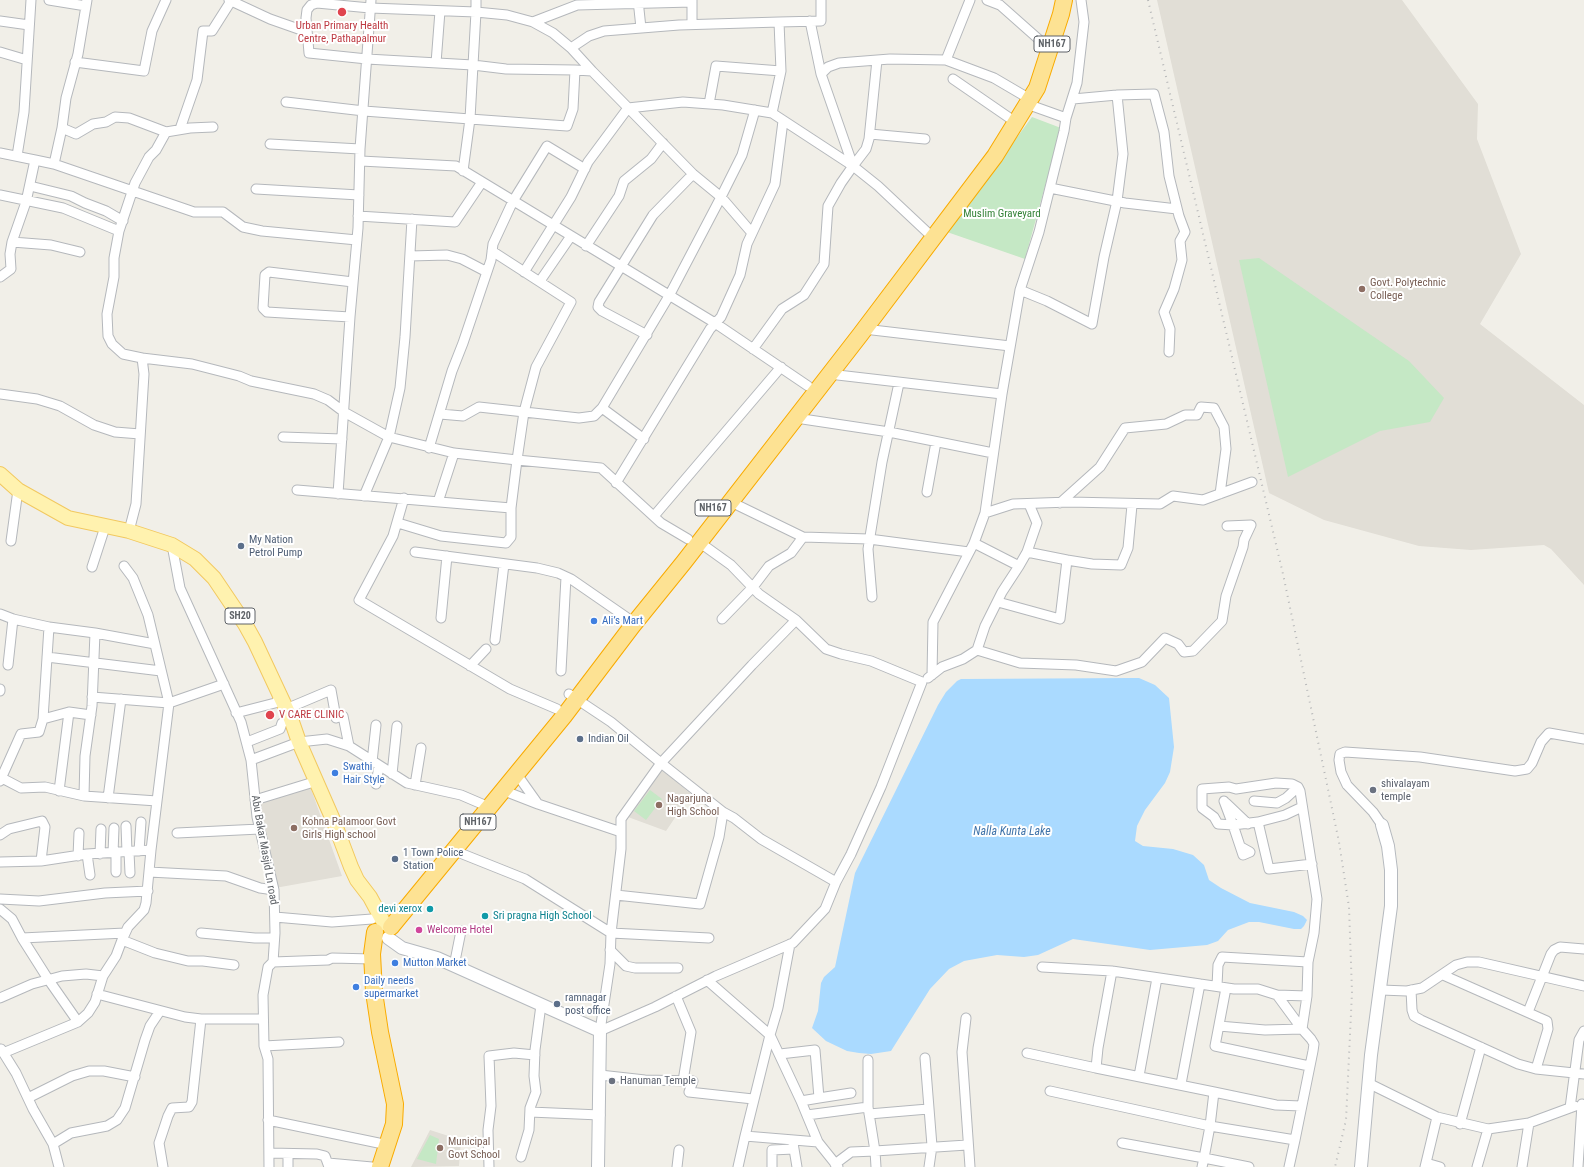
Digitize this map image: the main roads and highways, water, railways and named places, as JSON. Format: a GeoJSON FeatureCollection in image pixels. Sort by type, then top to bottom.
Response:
{"type":"FeatureCollection","features":[{"type":"Feature","properties":{"kind":"highway","name":"NH167"},"geometry":{"type":"LineString","coordinates":[[382,928],[455,851],[516,773],[572,697],[626,617],[731,502],[995,156],[1024,100],[1044,44],[1054,0]]}},
{"type":"Feature","properties":{"kind":"highway","name":"NH167"},"geometry":{"type":"LineString","coordinates":[[382,928],[556,709],[572,697],[633,624],[808,386],[927,232],[945,211],[1024,100],[1037,88],[1064,0]]}},
{"type":"Feature","properties":{"kind":"highway"},"geometry":{"type":"LineString","coordinates":[[380,1167],[394,1124],[396,1104],[380,1032],[372,960],[382,928]]}},
{"type":"Feature","properties":{"kind":"highway"},"geometry":{"type":"LineString","coordinates":[[382,928],[380,973],[383,1012],[403,1103],[403,1120],[386,1167]]}},
{"type":"Feature","properties":{"kind":"main road","name":"SH20"},"geometry":{"type":"LineString","coordinates":[[1,476],[18,490],[68,518],[129,531],[172,544],[196,559],[218,584],[245,624],[286,709],[357,880],[370,897],[382,928]]}},
{"type":"Feature","properties":{"kind":"water","name":"Nalla Kunta Lake"},"geometry":{"type":"Polygon","coordinates":[[[1139,678],[1155,685],[1169,698],[1174,747],[1170,772],[1165,783],[1145,810],[1137,826],[1135,841],[1143,846],[1173,849],[1193,855],[1204,865],[1209,880],[1221,888],[1250,903],[1294,912],[1303,916],[1307,920],[1304,926],[1301,929],[1294,929],[1259,922],[1249,922],[1228,930],[1218,941],[1207,945],[1150,950],[1073,939],[1038,955],[1024,957],[997,955],[964,961],[949,969],[930,989],[891,1051],[871,1054],[859,1053],[847,1051],[826,1041],[812,1028],[818,1011],[821,983],[824,977],[835,967],[855,873],[938,705],[946,692],[961,679],[1139,678]]]}},
{"type":"Feature","properties":{"kind":"railway"},"geometry":{"type":"LineString","coordinates":[[1148,0],[1283,574],[1339,842],[1349,907],[1352,992],[1346,1120],[1335,1167]]}},
{"type":"Feature","properties":{"kind":"place","name":"Urban Primary Health Centre, Pathapalmur"},"geometry":{"type":"Point","coordinates":[342,12]}},
{"type":"Feature","properties":{"kind":"place","name":"Govt. Polytechnic College"},"geometry":{"type":"Point","coordinates":[1362,289]}},
{"type":"Feature","properties":{"kind":"place","name":"My Nation Petrol Pump"},"geometry":{"type":"Point","coordinates":[241,546]}},
{"type":"Feature","properties":{"kind":"place","name":"Ali’s Mart"},"geometry":{"type":"Point","coordinates":[594,621]}},
{"type":"Feature","properties":{"kind":"place","name":"V CARE CLINIC"},"geometry":{"type":"Point","coordinates":[270,715]}},
{"type":"Feature","properties":{"kind":"place","name":"Indian Oil"},"geometry":{"type":"Point","coordinates":[580,739]}},
{"type":"Feature","properties":{"kind":"place","name":"Swathi Hair Style"},"geometry":{"type":"Point","coordinates":[335,773]}},
{"type":"Feature","properties":{"kind":"place","name":"shivalayam temple"},"geometry":{"type":"Point","coordinates":[1373,790]}},
{"type":"Feature","properties":{"kind":"place","name":"Nagarjuna High School"},"geometry":{"type":"Point","coordinates":[659,805]}},
{"type":"Feature","properties":{"kind":"place","name":"Kohna Palamoor Govt Girls High school"},"geometry":{"type":"Point","coordinates":[294,828]}},
{"type":"Feature","properties":{"kind":"place","name":"1 Town Police Station"},"geometry":{"type":"Point","coordinates":[395,859]}},
{"type":"Feature","properties":{"kind":"place","name":"devi xerox"},"geometry":{"type":"Point","coordinates":[430,909]}},
{"type":"Feature","properties":{"kind":"place","name":"Sri pragna High School"},"geometry":{"type":"Point","coordinates":[485,916]}},
{"type":"Feature","properties":{"kind":"place","name":"Welcome Hotel"},"geometry":{"type":"Point","coordinates":[419,930]}},
{"type":"Feature","properties":{"kind":"place","name":"Mutton Market"},"geometry":{"type":"Point","coordinates":[395,963]}},
{"type":"Feature","properties":{"kind":"place","name":"Daily needs supermarket"},"geometry":{"type":"Point","coordinates":[356,987]}},
{"type":"Feature","properties":{"kind":"place","name":"ramnagar post office"},"geometry":{"type":"Point","coordinates":[557,1004]}},
{"type":"Feature","properties":{"kind":"place","name":"Hanuman Temple"},"geometry":{"type":"Point","coordinates":[612,1081]}},
{"type":"Feature","properties":{"kind":"place","name":"Municipal Govt School"},"geometry":{"type":"Point","coordinates":[440,1148]}},
{"type":"Feature","properties":{"kind":"park label","name":"Muslim Graveyard"},"geometry":{"type":"Point","coordinates":[1002,214]}}]}
